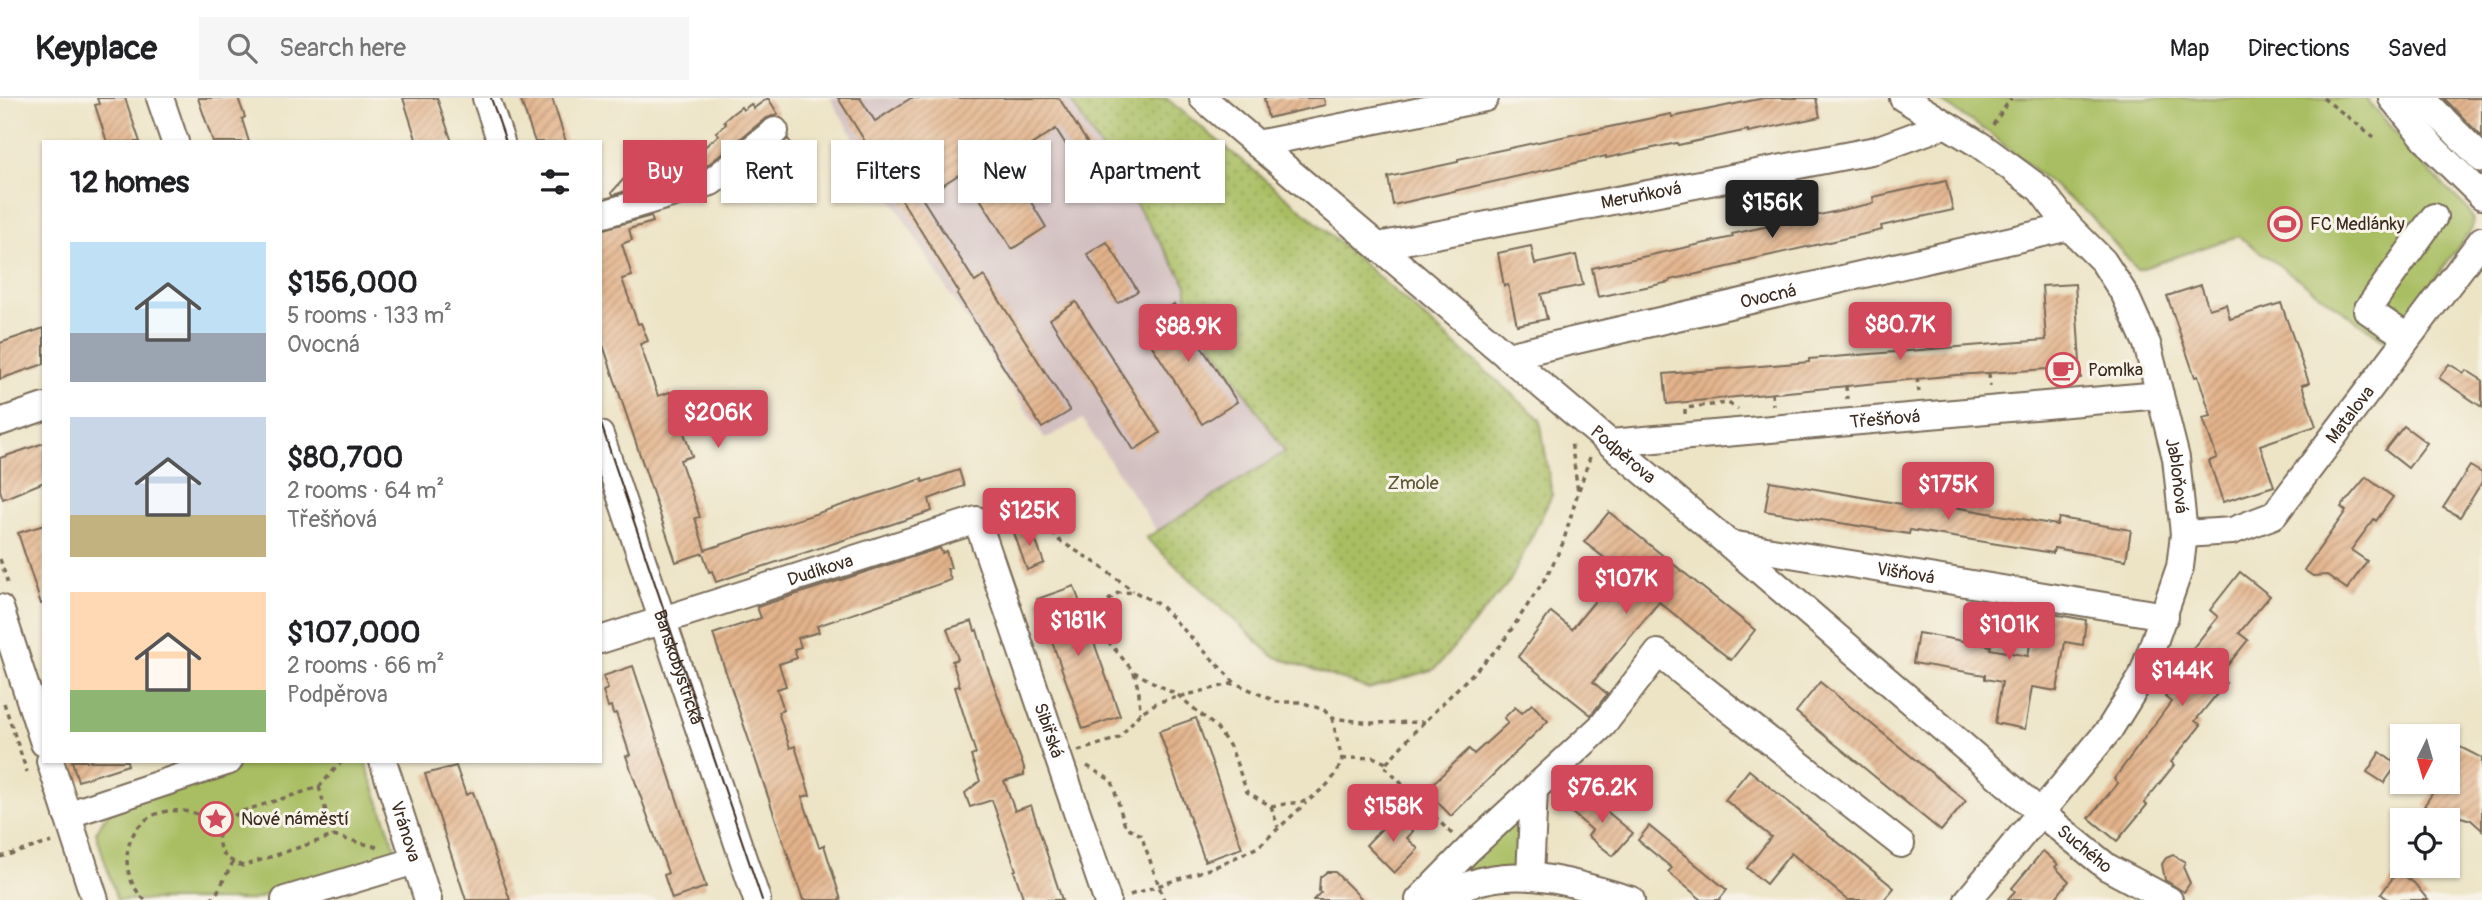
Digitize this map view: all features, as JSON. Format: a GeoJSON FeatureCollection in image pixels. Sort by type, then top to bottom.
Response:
{"type":"FeatureCollection","features":[{"type":"Feature","properties":{"kind":"street"},"geometry":{"type":"LineString","coordinates":[[160,98],[174,140]]}},
{"type":"Feature","properties":{"kind":"street"},"geometry":{"type":"LineString","coordinates":[[486,98],[500,140]]}},
{"type":"Feature","properties":{"kind":"street","name":"Podpěrova"},"geometry":{"type":"LineString","coordinates":[[1203,98],[1507,356],[1601,445],[1729,544],[2042,814]]}},
{"type":"Feature","properties":{"kind":"street"},"geometry":{"type":"LineString","coordinates":[[1257,144],[1485,98]]}},
{"type":"Feature","properties":{"kind":"street","name":"Jabloňová"},"geometry":{"type":"LineString","coordinates":[[1903,98],[1980,145],[2040,188],[2069,227],[2103,261],[2125,296],[2147,344],[2176,458],[2184,534],[2180,568],[2142,677],[2109,730],[1968,900]]}},
{"type":"Feature","properties":{"kind":"street"},"geometry":{"type":"LineString","coordinates":[[2392,98],[2433,148],[2482,196]]}},
{"type":"Feature","properties":{"kind":"street"},"geometry":{"type":"LineString","coordinates":[[2422,98],[2482,159]]}},
{"type":"Feature","properties":{"kind":"street","name":"Meruňková"},"geometry":{"type":"LineString","coordinates":[[1378,246],[1876,150],[1944,125]]}},
{"type":"Feature","properties":{"kind":"street"},"geometry":{"type":"LineString","coordinates":[[602,214],[711,182],[775,131]]}},
{"type":"Feature","properties":{"kind":"street"},"geometry":{"type":"LineString","coordinates":[[2407,337],[2367,310],[2434,217]]}},
{"type":"Feature","properties":{"kind":"street","name":"Ovocná"},"geometry":{"type":"LineString","coordinates":[[1507,356],[2069,227]]}},
{"type":"Feature","properties":{"kind":"street","name":"Matalova"},"geometry":{"type":"LineString","coordinates":[[2184,534],[2232,531],[2274,516],[2482,240]]}},
{"type":"Feature","properties":{"kind":"street","name":"Třešňová"},"geometry":{"type":"LineString","coordinates":[[1601,445],[2160,395]]}},
{"type":"Feature","properties":{"kind":"street"},"geometry":{"type":"LineString","coordinates":[[0,422],[42,408]]}},
{"type":"Feature","properties":{"kind":"street","name":"Banskobystrická"},"geometry":{"type":"LineString","coordinates":[[602,441],[757,900]]}},
{"type":"Feature","properties":{"kind":"street","name":"Dudíkova"},"geometry":{"type":"LineString","coordinates":[[602,639],[977,520]]}},
{"type":"Feature","properties":{"kind":"street","name":"Sibiřská"},"geometry":{"type":"LineString","coordinates":[[977,520],[1118,898]]}},
{"type":"Feature","properties":{"kind":"street","name":"Višňová"},"geometry":{"type":"LineString","coordinates":[[1729,544],[2165,616]]}},
{"type":"Feature","properties":{"kind":"street"},"geometry":{"type":"LineString","coordinates":[[0,608],[42,737]]}},
{"type":"Feature","properties":{"kind":"street"},"geometry":{"type":"LineString","coordinates":[[1419,900],[1468,850],[1603,725],[1658,653],[1901,844]]}},
{"type":"Feature","properties":{"kind":"street"},"geometry":{"type":"LineString","coordinates":[[50,763],[60,831],[95,900]]}},
{"type":"Feature","properties":{"kind":"street"},"geometry":{"type":"LineString","coordinates":[[60,831],[224,763]]}},
{"type":"Feature","properties":{"kind":"street","name":"Vránova"},"geometry":{"type":"LineString","coordinates":[[384,763],[428,900]]}},
{"type":"Feature","properties":{"kind":"street"},"geometry":{"type":"LineString","coordinates":[[1530,876],[1534,790]]}},
{"type":"Feature","properties":{"kind":"street","name":"Suchého"},"geometry":{"type":"LineString","coordinates":[[2042,814],[2107,867],[2169,900]]}},
{"type":"Feature","properties":{"kind":"street"},"geometry":{"type":"LineString","coordinates":[[285,900],[415,861]]}},
{"type":"Feature","properties":{"kind":"street"},"geometry":{"type":"LineString","coordinates":[[1434,900],[1484,880],[1530,876],[1582,885],[1631,900]]}},
{"type":"Feature","properties":{"kind":"path"},"geometry":{"type":"LineString","coordinates":[[1988,132],[2011,98]]}},
{"type":"Feature","properties":{"kind":"path"},"geometry":{"type":"LineString","coordinates":[[2323,98],[2374,137]]}},
{"type":"Feature","properties":{"kind":"path"},"geometry":{"type":"LineString","coordinates":[[1772,393],[1773,404]]}},
{"type":"Feature","properties":{"kind":"path"},"geometry":{"type":"LineString","coordinates":[[1689,407],[1701,404]]}},
{"type":"Feature","properties":{"kind":"path"},"geometry":{"type":"LineString","coordinates":[[1570,437],[1574,449],[1578,492]]}},
{"type":"Feature","properties":{"kind":"path"},"geometry":{"type":"LineString","coordinates":[[1468,850],[1384,766],[1501,645],[1563,543],[1578,492],[1601,445]]}},
{"type":"Feature","properties":{"kind":"path"},"geometry":{"type":"LineString","coordinates":[[977,520],[1012,499],[1024,505],[1060,541],[1135,592],[1160,605],[1235,683],[1277,702],[1301,702],[1324,710],[1332,718],[1342,759],[1336,773],[1327,785],[1258,847],[1215,867],[1118,898]]}},
{"type":"Feature","properties":{"kind":"path"},"geometry":{"type":"LineString","coordinates":[[1135,592],[1118,593],[1101,606],[1107,640],[1134,672],[1179,696],[1216,727],[1231,748],[1247,792],[1271,806],[1308,802]]}},
{"type":"Feature","properties":{"kind":"path"},"geometry":{"type":"LineString","coordinates":[[1134,672],[1140,713]]}},
{"type":"Feature","properties":{"kind":"path"},"geometry":{"type":"LineString","coordinates":[[1063,755],[1119,738],[1140,713],[1158,702],[1235,683]]}},
{"type":"Feature","properties":{"kind":"path"},"geometry":{"type":"LineString","coordinates":[[3,700],[29,777]]}},
{"type":"Feature","properties":{"kind":"path"},"geometry":{"type":"LineString","coordinates":[[1332,718],[1371,723],[1425,722]]}},
{"type":"Feature","properties":{"kind":"path"},"geometry":{"type":"LineString","coordinates":[[1063,755],[1112,781],[1125,827],[1141,835],[1164,900]]}},
{"type":"Feature","properties":{"kind":"path"},"geometry":{"type":"LineString","coordinates":[[1342,759],[1373,757],[1387,763]]}},
{"type":"Feature","properties":{"kind":"path"},"geometry":{"type":"LineString","coordinates":[[145,900],[131,884],[127,873],[127,850],[137,829],[156,815],[184,810],[220,825],[240,812],[320,787],[340,763]]}},
{"type":"Feature","properties":{"kind":"path"},"geometry":{"type":"LineString","coordinates":[[320,787],[333,836]]}},
{"type":"Feature","properties":{"kind":"path"},"geometry":{"type":"LineString","coordinates":[[1271,806],[1278,827]]}},
{"type":"Feature","properties":{"kind":"path"},"geometry":{"type":"LineString","coordinates":[[220,825],[220,852],[243,866],[333,836],[378,848]]}},
{"type":"Feature","properties":{"kind":"path"},"geometry":{"type":"LineString","coordinates":[[0,857],[60,831]]}},
{"type":"Feature","properties":{"kind":"path"},"geometry":{"type":"LineString","coordinates":[[210,900],[218,891],[233,862]]}},
{"type":"Feature","properties":{"kind":"shaded area"},"geometry":{"type":"Polygon","coordinates":[[[830,98],[1069,98],[1096,140],[1065,140],[1065,203],[1135,203],[1187,285],[1187,306],[1285,452],[1157,531],[1082,419],[1045,439],[894,203],[944,203],[944,140],[856,140],[830,98]]]}},
{"type":"Feature","properties":{"kind":"green space","name":"Zmole"},"geometry":{"type":"Polygon","coordinates":[[[1069,98],[1166,98],[1217,140],[1096,140],[1069,98]]]}},
{"type":"Feature","properties":{"kind":"green space","name":"FC Medlánky"},"geometry":{"type":"Polygon","coordinates":[[[1935,98],[2366,98],[2424,166],[2468,209],[2473,220],[2472,228],[2388,343],[2238,236],[2137,270],[2092,217],[1988,132],[1935,98]]]}},
{"type":"Feature","properties":{"kind":"green space","name":"Zmole"},"geometry":{"type":"Polygon","coordinates":[[[1225,147],[1309,216],[1540,419],[1552,495],[1510,581],[1435,669],[1369,689],[1273,656],[1146,538],[1285,452],[1187,306],[1187,285],[1135,203],[1225,203],[1225,147]]]}},
{"type":"Feature","properties":{"kind":"green space","name":"Nové náměstí"},"geometry":{"type":"Polygon","coordinates":[[[241,763],[366,763],[399,859],[313,880],[252,900],[117,900],[96,833],[108,814],[125,802],[241,763]]]}},
{"type":"Feature","properties":{"kind":"green space"},"geometry":{"type":"Polygon","coordinates":[[[1510,822],[1518,823],[1524,830],[1517,870],[1458,874],[1510,822]]]}},
{"type":"Feature","properties":{"kind":"building"},"geometry":{"type":"Polygon","coordinates":[[[97,98],[125,98],[139,140],[106,140],[95,105],[99,104],[97,98]]]}},
{"type":"Feature","properties":{"kind":"building"},"geometry":{"type":"Polygon","coordinates":[[[198,98],[238,98],[245,117],[242,119],[248,140],[212,140],[198,98]]]}},
{"type":"Feature","properties":{"kind":"building"},"geometry":{"type":"Polygon","coordinates":[[[403,98],[437,98],[451,140],[416,140],[403,98]]]}},
{"type":"Feature","properties":{"kind":"building"},"geometry":{"type":"Polygon","coordinates":[[[520,98],[552,98],[565,140],[534,140],[520,98]]]}},
{"type":"Feature","properties":{"kind":"building"},"geometry":{"type":"Polygon","coordinates":[[[768,98],[778,114],[765,119],[739,140],[721,140],[721,154],[707,166],[707,145],[719,135],[716,132],[726,124],[724,121],[741,107],[743,110],[751,104],[754,108],[768,98]]]}},
{"type":"Feature","properties":{"kind":"building"},"geometry":{"type":"Polygon","coordinates":[[[838,98],[860,98],[875,121],[911,98],[1059,98],[1086,140],[1065,140],[1065,143],[1056,129],[1039,140],[958,140],[958,175],[944,184],[944,140],[864,140],[838,98]]]}},
{"type":"Feature","properties":{"kind":"building"},"geometry":{"type":"Polygon","coordinates":[[[1264,98],[1324,98],[1325,105],[1268,118],[1264,98]]]}},
{"type":"Feature","properties":{"kind":"building"},"geometry":{"type":"Polygon","coordinates":[[[1764,98],[1816,98],[1820,117],[1606,156],[1393,205],[1388,177],[1458,162],[1458,159],[1671,114],[1672,117],[1764,98]]]}},
{"type":"Feature","properties":{"kind":"building"},"geometry":{"type":"Polygon","coordinates":[[[2444,98],[2482,98],[2482,137],[2444,98]]]}},
{"type":"Feature","properties":{"kind":"building"},"geometry":{"type":"Polygon","coordinates":[[[623,180],[623,192],[613,195],[612,192],[623,180]]]}},
{"type":"Feature","properties":{"kind":"building"},"geometry":{"type":"Polygon","coordinates":[[[1946,181],[1953,210],[1881,226],[1882,230],[1740,262],[1741,264],[1670,282],[1598,297],[1592,268],[1874,203],[1873,197],[1946,181]]]}},
{"type":"Feature","properties":{"kind":"building"},"geometry":{"type":"Polygon","coordinates":[[[903,203],[925,203],[975,282],[984,276],[1070,411],[1042,428],[957,294],[959,292],[903,203]]]}},
{"type":"Feature","properties":{"kind":"building"},"geometry":{"type":"Polygon","coordinates":[[[983,203],[1031,203],[1046,227],[1012,249],[983,203]]]}},
{"type":"Feature","properties":{"kind":"building"},"geometry":{"type":"Polygon","coordinates":[[[651,216],[653,222],[629,229],[632,240],[622,244],[632,276],[622,279],[638,324],[641,323],[648,341],[640,344],[658,396],[670,392],[692,456],[680,460],[700,517],[695,518],[705,550],[922,479],[923,482],[959,470],[964,486],[929,499],[932,511],[716,582],[712,571],[709,572],[703,553],[676,562],[602,342],[602,229],[651,216]]]}},
{"type":"Feature","properties":{"kind":"building"},"geometry":{"type":"Polygon","coordinates":[[[1107,242],[1138,291],[1118,303],[1087,254],[1107,242]]]}},
{"type":"Feature","properties":{"kind":"building"},"geometry":{"type":"Polygon","coordinates":[[[1531,246],[1535,264],[1576,255],[1583,285],[1541,294],[1547,319],[1517,325],[1508,285],[1504,286],[1498,253],[1531,246]]]}},
{"type":"Feature","properties":{"kind":"building"},"geometry":{"type":"Polygon","coordinates":[[[2075,284],[2081,378],[2049,380],[2048,369],[1956,375],[1667,404],[1664,374],[2046,340],[2042,286],[2075,284]]]}},
{"type":"Feature","properties":{"kind":"building"},"geometry":{"type":"Polygon","coordinates":[[[2201,285],[2209,309],[2226,304],[2230,319],[2281,303],[2309,383],[2302,385],[2316,426],[2260,445],[2274,486],[2223,502],[2209,461],[2217,458],[2203,418],[2211,416],[2167,296],[2201,285]]]}},
{"type":"Feature","properties":{"kind":"building"},"geometry":{"type":"Polygon","coordinates":[[[1076,302],[1160,433],[1134,450],[1050,319],[1076,302]]]}},
{"type":"Feature","properties":{"kind":"building"},"geometry":{"type":"Polygon","coordinates":[[[1174,304],[1237,402],[1202,424],[1140,327],[1174,304]]]}},
{"type":"Feature","properties":{"kind":"building"},"geometry":{"type":"Polygon","coordinates":[[[42,329],[42,365],[0,379],[0,343],[42,329]]]}},
{"type":"Feature","properties":{"kind":"building"},"geometry":{"type":"Polygon","coordinates":[[[2449,364],[2482,380],[2482,407],[2439,378],[2449,364]]]}},
{"type":"Feature","properties":{"kind":"building"},"geometry":{"type":"Polygon","coordinates":[[[2404,426],[2427,443],[2408,468],[2385,450],[2404,426]]]}},
{"type":"Feature","properties":{"kind":"building"},"geometry":{"type":"Polygon","coordinates":[[[42,444],[42,483],[3,499],[0,490],[0,458],[42,444]]]}},
{"type":"Feature","properties":{"kind":"building"},"geometry":{"type":"Polygon","coordinates":[[[2470,466],[2482,473],[2482,482],[2460,517],[2443,508],[2470,466]]]}},
{"type":"Feature","properties":{"kind":"building"},"geometry":{"type":"Polygon","coordinates":[[[2366,477],[2393,497],[2351,550],[2367,561],[2347,589],[2327,575],[2313,576],[2304,570],[2346,511],[2341,507],[2366,477]]]}},
{"type":"Feature","properties":{"kind":"building"},"geometry":{"type":"Polygon","coordinates":[[[1770,481],[1913,506],[1914,500],[2057,525],[2059,518],[2131,530],[2126,560],[2054,548],[2053,553],[1910,530],[1909,534],[1765,511],[1770,481]]]}},
{"type":"Feature","properties":{"kind":"building"},"geometry":{"type":"Polygon","coordinates":[[[1609,512],[1755,630],[1731,660],[1659,602],[1593,682],[1607,694],[1591,715],[1518,657],[1551,612],[1572,629],[1620,570],[1584,542],[1609,512]]]}},
{"type":"Feature","properties":{"kind":"building"},"geometry":{"type":"Polygon","coordinates":[[[42,526],[41,604],[18,533],[42,526]]]}},
{"type":"Feature","properties":{"kind":"building"},"geometry":{"type":"Polygon","coordinates":[[[1031,527],[1044,563],[1027,570],[1014,533],[1031,527]]]}},
{"type":"Feature","properties":{"kind":"building"},"geometry":{"type":"Polygon","coordinates":[[[940,548],[942,553],[946,551],[951,580],[817,626],[819,632],[798,638],[801,647],[794,649],[797,658],[779,664],[786,686],[777,689],[784,710],[778,712],[790,748],[795,746],[810,795],[802,797],[819,847],[824,845],[841,900],[803,900],[713,634],[761,618],[757,607],[940,548]]]}},
{"type":"Feature","properties":{"kind":"building"},"geometry":{"type":"Polygon","coordinates":[[[2240,572],[2270,596],[2239,633],[2248,640],[2218,677],[2226,683],[2195,721],[2201,725],[2171,762],[2174,765],[2144,803],[2147,805],[2117,841],[2089,818],[2118,783],[2114,779],[2171,702],[2165,697],[2195,660],[2188,654],[2218,617],[2210,610],[2240,572]]]}},
{"type":"Feature","properties":{"kind":"building"},"geometry":{"type":"Polygon","coordinates":[[[1074,586],[1120,716],[1083,729],[1037,599],[1074,586]]]}},
{"type":"Feature","properties":{"kind":"building"},"geometry":{"type":"Polygon","coordinates":[[[2036,611],[2086,620],[2083,645],[2065,642],[2057,691],[2032,687],[2025,729],[1995,723],[2002,682],[1985,679],[1985,675],[1913,663],[1918,633],[1991,646],[1990,649],[2028,656],[2036,611]]]}},
{"type":"Feature","properties":{"kind":"building"},"geometry":{"type":"Polygon","coordinates":[[[972,621],[1024,768],[1024,775],[1004,781],[1015,811],[1031,805],[1062,900],[1024,900],[992,800],[970,807],[965,793],[980,781],[971,756],[976,754],[955,687],[960,686],[952,661],[958,659],[947,629],[972,621]]]}},
{"type":"Feature","properties":{"kind":"building"},"geometry":{"type":"Polygon","coordinates":[[[633,666],[706,887],[672,899],[664,875],[668,873],[626,756],[630,755],[616,713],[613,714],[611,706],[608,707],[603,691],[608,689],[603,676],[633,666]]]}},
{"type":"Feature","properties":{"kind":"building"},"geometry":{"type":"Polygon","coordinates":[[[1820,682],[1966,801],[1941,831],[1796,712],[1820,682]]]}},
{"type":"Feature","properties":{"kind":"building"},"geometry":{"type":"Polygon","coordinates":[[[1532,704],[1548,721],[1451,816],[1426,790],[1469,749],[1474,754],[1508,723],[1504,718],[1515,707],[1522,713],[1532,704]]]}},
{"type":"Feature","properties":{"kind":"building"},"geometry":{"type":"Polygon","coordinates":[[[1196,718],[1242,848],[1205,861],[1159,731],[1196,718]]]}},
{"type":"Feature","properties":{"kind":"building"},"geometry":{"type":"Polygon","coordinates":[[[2460,747],[2482,758],[2482,830],[2471,820],[2460,817],[2460,808],[2424,806],[2432,794],[2460,794],[2460,747]]]}},
{"type":"Feature","properties":{"kind":"building"},"geometry":{"type":"Polygon","coordinates":[[[2380,752],[2390,760],[2390,775],[2384,783],[2367,772],[2380,752]]]}},
{"type":"Feature","properties":{"kind":"building"},"geometry":{"type":"Polygon","coordinates":[[[73,763],[128,763],[128,765],[78,781],[73,763]]]}},
{"type":"Feature","properties":{"kind":"building"},"geometry":{"type":"Polygon","coordinates":[[[456,766],[466,795],[473,792],[510,900],[466,900],[425,774],[456,766]]]}},
{"type":"Feature","properties":{"kind":"building"},"geometry":{"type":"Polygon","coordinates":[[[1749,770],[1894,888],[1884,900],[1848,900],[1791,853],[1766,884],[1747,868],[1771,837],[1725,800],[1749,770]]]}},
{"type":"Feature","properties":{"kind":"building"},"geometry":{"type":"Polygon","coordinates":[[[1586,794],[1633,833],[1613,856],[1588,836],[1592,830],[1571,812],[1586,794]]]}},
{"type":"Feature","properties":{"kind":"building"},"geometry":{"type":"Polygon","coordinates":[[[1396,814],[1413,831],[1407,838],[1418,849],[1394,873],[1366,845],[1396,814]]]}},
{"type":"Feature","properties":{"kind":"building"},"geometry":{"type":"Polygon","coordinates":[[[1649,826],[1727,890],[1719,900],[1702,900],[1668,872],[1672,868],[1638,840],[1649,826]]]}},
{"type":"Feature","properties":{"kind":"building"},"geometry":{"type":"Polygon","coordinates":[[[2043,851],[2058,864],[2055,867],[2069,881],[2054,900],[2007,900],[2015,891],[2012,888],[2043,851]]]}},
{"type":"Feature","properties":{"kind":"building"},"geometry":{"type":"Polygon","coordinates":[[[2173,855],[2185,862],[2183,867],[2190,883],[2184,892],[2165,880],[2162,864],[2166,858],[2173,855]]]}},
{"type":"Feature","properties":{"kind":"building"},"geometry":{"type":"Polygon","coordinates":[[[1327,872],[1335,872],[1363,900],[1313,900],[1321,892],[1320,877],[1327,872]]]}},
{"type":"Feature","properties":{"kind":"building"},"geometry":{"type":"Polygon","coordinates":[[[2393,878],[2407,878],[2428,900],[2389,900],[2381,894],[2393,878]]]}},
{"type":"Feature","properties":{"kind":"tram line"},"geometry":{"type":"LineString","coordinates":[[491,98],[505,140]]}},
{"type":"Feature","properties":{"kind":"tram line"},"geometry":{"type":"LineString","coordinates":[[602,427],[762,900]]}},
{"type":"Feature","properties":{"kind":"place","name":"FC Medlánky"},"geometry":{"type":"Point","coordinates":[2285,224]}},
{"type":"Feature","properties":{"kind":"place","name":"Pomlka"},"geometry":{"type":"Point","coordinates":[2063,370]}},
{"type":"Feature","properties":{"kind":"place","name":"Nové náměstí"},"geometry":{"type":"Point","coordinates":[216,819]}}]}
